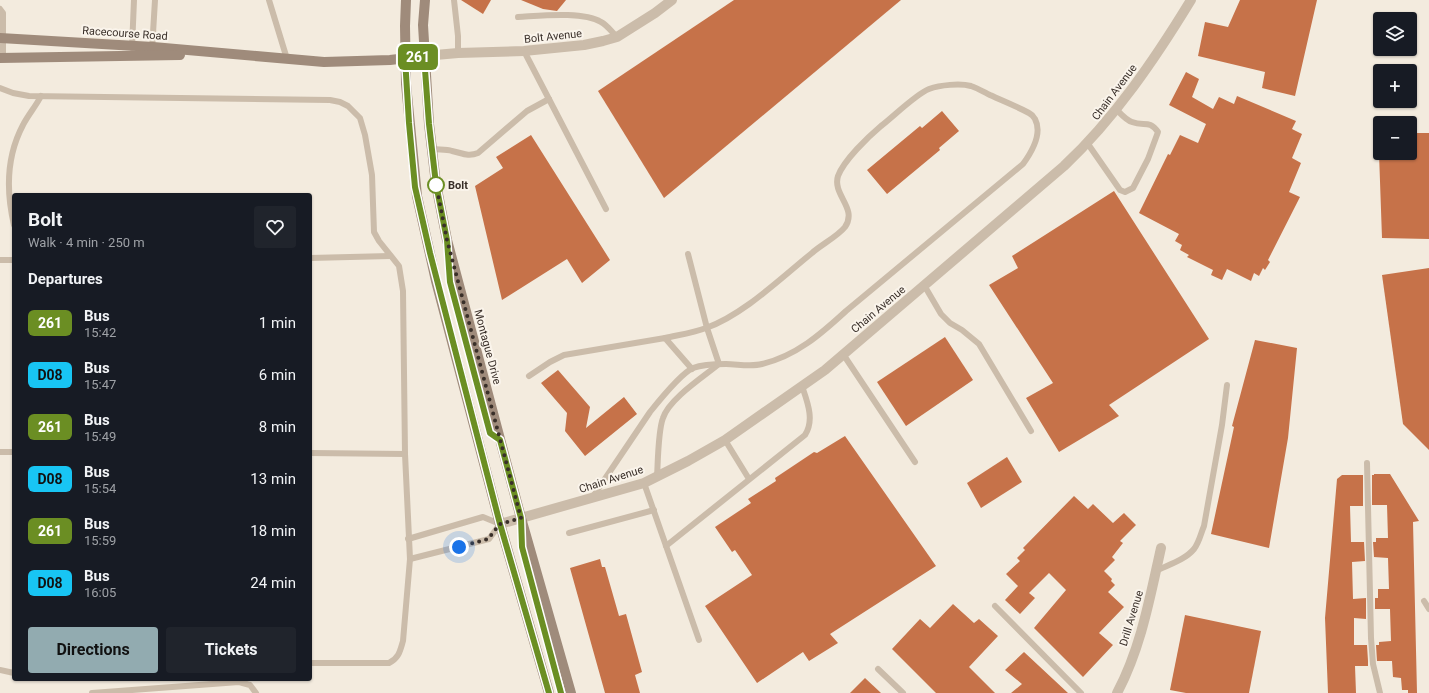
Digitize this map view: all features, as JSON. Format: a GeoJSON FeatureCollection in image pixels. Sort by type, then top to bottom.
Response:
{"type":"FeatureCollection","features":[{"type":"Feature","properties":{"kind":"main road"},"geometry":{"type":"LineString","coordinates":[[406,0],[405,58],[409,123],[417,196],[436,281],[500,524],[549,693]]}},
{"type":"Feature","properties":{"kind":"main road","name":"Montague Drive"},"geometry":{"type":"LineString","coordinates":[[425,0],[423,25],[424,56],[432,150],[436,184],[447,240],[521,518],[571,693]]}},
{"type":"Feature","properties":{"kind":"main road","name":"Racecourse Road"},"geometry":{"type":"LineString","coordinates":[[2,39],[131,50],[249,56],[324,62],[390,60],[424,56]]}},
{"type":"Feature","properties":{"kind":"main road","name":"Racecourse Road"},"geometry":{"type":"LineString","coordinates":[[1,58],[131,50]]}},
{"type":"Feature","properties":{"kind":"street","name":"Bolt Avenue"},"geometry":{"type":"LineString","coordinates":[[424,56],[458,53],[524,51],[584,45],[603,41],[617,37],[655,13],[672,0]]}},
{"type":"Feature","properties":{"kind":"street","name":"Chain Avenue"},"geometry":{"type":"LineString","coordinates":[[500,524],[592,499],[644,483],[657,477],[725,440],[825,370],[1088,144],[1116,110],[1169,36],[1191,0]]}},
{"type":"Feature","properties":{"kind":"street","name":"Drill Avenue"},"geometry":{"type":"LineString","coordinates":[[1117,693],[1145,622],[1161,548]]}},
{"type":"Feature","properties":{"kind":"lane"},"geometry":{"type":"LineString","coordinates":[[131,50],[134,0]]}},
{"type":"Feature","properties":{"kind":"lane"},"geometry":{"type":"LineString","coordinates":[[152,51],[155,0]]}},
{"type":"Feature","properties":{"kind":"lane"},"geometry":{"type":"LineString","coordinates":[[269,0],[287,59]]}},
{"type":"Feature","properties":{"kind":"lane"},"geometry":{"type":"LineString","coordinates":[[454,0],[458,36],[458,53]]}},
{"type":"Feature","properties":{"kind":"lane"},"geometry":{"type":"LineString","coordinates":[[0,9],[3,13],[1,58]]}},
{"type":"Feature","properties":{"kind":"lane"},"geometry":{"type":"LineString","coordinates":[[518,17],[588,17],[601,22],[617,37]]}},
{"type":"Feature","properties":{"kind":"lane"},"geometry":{"type":"LineString","coordinates":[[524,51],[606,208]]}},
{"type":"Feature","properties":{"kind":"lane"},"geometry":{"type":"LineString","coordinates":[[529,376],[550,362],[564,355],[665,338],[707,328],[729,317],[746,306],[841,231],[849,216],[847,207],[838,190],[837,181],[841,171],[848,160],[877,130],[928,89],[949,85],[970,86],[1029,112],[1035,119],[1037,130],[1033,150],[1023,164],[846,311],[821,334],[798,350],[776,360],[760,365],[719,364],[692,369],[678,381],[659,400],[592,499]]}},
{"type":"Feature","properties":{"kind":"lane"},"geometry":{"type":"LineString","coordinates":[[0,88],[18,94],[41,96],[330,100],[340,102],[348,106],[360,118],[365,135],[372,175],[374,232],[390,256],[399,266],[403,291],[405,454],[410,560],[403,641],[396,659],[389,664],[312,664]]}},
{"type":"Feature","properties":{"kind":"lane"},"geometry":{"type":"LineString","coordinates":[[12,212],[8,187],[9,167],[15,145],[23,125],[41,96]]}},
{"type":"Feature","properties":{"kind":"lane"},"geometry":{"type":"LineString","coordinates":[[432,150],[452,151],[464,155],[478,153],[527,111],[549,99]]}},
{"type":"Feature","properties":{"kind":"lane"},"geometry":{"type":"LineString","coordinates":[[1088,144],[1120,190],[1125,192],[1133,188],[1148,159],[1158,132],[1155,127],[1148,124],[1137,124],[1131,122],[1116,110]]}},
{"type":"Feature","properties":{"kind":"lane"},"geometry":{"type":"LineString","coordinates":[[688,254],[707,328],[719,364]]}},
{"type":"Feature","properties":{"kind":"lane"},"geometry":{"type":"LineString","coordinates":[[312,258],[390,256]]}},
{"type":"Feature","properties":{"kind":"lane"},"geometry":{"type":"LineString","coordinates":[[0,260],[12,260]]}},
{"type":"Feature","properties":{"kind":"lane"},"geometry":{"type":"LineString","coordinates":[[924,285],[940,314],[979,344],[1030,431]]}},
{"type":"Feature","properties":{"kind":"lane"},"geometry":{"type":"LineString","coordinates":[[665,338],[692,369]]}},
{"type":"Feature","properties":{"kind":"lane"},"geometry":{"type":"LineString","coordinates":[[843,354],[915,462]]}},
{"type":"Feature","properties":{"kind":"lane"},"geometry":{"type":"LineString","coordinates":[[657,477],[661,425],[664,414],[679,396],[719,364]]}},
{"type":"Feature","properties":{"kind":"lane"},"geometry":{"type":"LineString","coordinates":[[1156,571],[1186,556],[1194,549],[1199,540],[1204,526],[1222,425],[1227,385]]}},
{"type":"Feature","properties":{"kind":"lane"},"geometry":{"type":"LineString","coordinates":[[666,546],[805,434],[810,428],[810,421],[802,386]]}},
{"type":"Feature","properties":{"kind":"lane"},"geometry":{"type":"LineString","coordinates":[[725,440],[749,479]]}},
{"type":"Feature","properties":{"kind":"lane"},"geometry":{"type":"LineString","coordinates":[[0,452],[12,452]]}},
{"type":"Feature","properties":{"kind":"lane"},"geometry":{"type":"LineString","coordinates":[[312,453],[405,454]]}},
{"type":"Feature","properties":{"kind":"lane"},"geometry":{"type":"LineString","coordinates":[[1367,463],[1371,638],[1373,664],[1380,693]]}},
{"type":"Feature","properties":{"kind":"lane"},"geometry":{"type":"LineString","coordinates":[[644,483],[699,640]]}},
{"type":"Feature","properties":{"kind":"lane"},"geometry":{"type":"LineString","coordinates":[[569,533],[654,510]]}},
{"type":"Feature","properties":{"kind":"lane"},"geometry":{"type":"LineString","coordinates":[[408,539],[483,517],[500,524],[488,539],[410,560]]}},
{"type":"Feature","properties":{"kind":"lane"},"geometry":{"type":"LineString","coordinates":[[521,518],[522,547],[562,693]]}},
{"type":"Feature","properties":{"kind":"lane"},"geometry":{"type":"LineString","coordinates":[[1424,600],[1429,609]]}},
{"type":"Feature","properties":{"kind":"lane"},"geometry":{"type":"LineString","coordinates":[[995,606],[1081,693]]}},
{"type":"Feature","properties":{"kind":"lane"},"geometry":{"type":"LineString","coordinates":[[878,669],[903,693]]}},
{"type":"Feature","properties":{"kind":"lane"},"geometry":{"type":"LineString","coordinates":[[0,670],[12,673]]}},
{"type":"Feature","properties":{"kind":"lane"},"geometry":{"type":"LineString","coordinates":[[92,693],[239,682],[250,685],[256,693]]}},
{"type":"Feature","properties":{"kind":"building"},"geometry":{"type":"Polygon","coordinates":[[[461,0],[491,0],[483,14],[461,0]]]}},
{"type":"Feature","properties":{"kind":"building"},"geometry":{"type":"Polygon","coordinates":[[[521,0],[566,0],[557,11],[543,9],[521,0]]]}},
{"type":"Feature","properties":{"kind":"building"},"geometry":{"type":"Polygon","coordinates":[[[734,0],[901,0],[664,198],[598,91],[734,0]]]}},
{"type":"Feature","properties":{"kind":"building"},"geometry":{"type":"Polygon","coordinates":[[[1240,0],[1317,0],[1295,96],[1262,88],[1265,72],[1198,56],[1205,22],[1228,27],[1240,0]]]}},
{"type":"Feature","properties":{"kind":"building"},"geometry":{"type":"Polygon","coordinates":[[[1186,72],[1199,79],[1192,97],[1213,109],[1219,97],[1234,104],[1237,96],[1296,121],[1292,129],[1302,134],[1292,158],[1301,163],[1289,192],[1300,197],[1268,260],[1270,262],[1265,270],[1263,268],[1259,276],[1254,273],[1251,281],[1227,269],[1222,280],[1211,275],[1213,270],[1187,257],[1189,255],[1180,250],[1182,245],[1175,241],[1179,234],[1139,213],[1168,154],[1170,155],[1180,135],[1198,143],[1206,124],[1169,105],[1186,72]]]}},
{"type":"Feature","properties":{"kind":"building"},"geometry":{"type":"Polygon","coordinates":[[[942,111],[959,131],[939,148],[940,150],[887,194],[867,170],[920,126],[922,128],[942,111]]]}},
{"type":"Feature","properties":{"kind":"building"},"geometry":{"type":"Polygon","coordinates":[[[1417,133],[1429,133],[1429,239],[1382,238],[1379,160],[1417,160],[1417,133]]]}},
{"type":"Feature","properties":{"kind":"building"},"geometry":{"type":"Polygon","coordinates":[[[531,135],[610,260],[582,283],[567,259],[502,300],[475,186],[503,168],[496,157],[531,135]]]}},
{"type":"Feature","properties":{"kind":"building"},"geometry":{"type":"Polygon","coordinates":[[[1114,191],[1209,339],[1109,405],[1119,416],[1059,452],[1026,398],[1053,383],[989,285],[1018,268],[1012,256],[1114,191]]]}},
{"type":"Feature","properties":{"kind":"building"},"geometry":{"type":"Polygon","coordinates":[[[1429,268],[1429,450],[1403,424],[1382,275],[1429,268]]]}},
{"type":"Feature","properties":{"kind":"building"},"geometry":{"type":"Polygon","coordinates":[[[945,337],[973,380],[906,426],[877,382],[945,337]]]}},
{"type":"Feature","properties":{"kind":"building"},"geometry":{"type":"Polygon","coordinates":[[[1255,340],[1297,348],[1288,438],[1269,548],[1211,534],[1234,427],[1232,426],[1255,340]]]}},
{"type":"Feature","properties":{"kind":"building"},"geometry":{"type":"Polygon","coordinates":[[[558,370],[590,407],[586,428],[624,397],[637,414],[585,456],[565,431],[567,413],[541,383],[558,370]]]}},
{"type":"Feature","properties":{"kind":"building"},"geometry":{"type":"Polygon","coordinates":[[[845,436],[936,566],[830,634],[838,643],[809,661],[803,652],[757,683],[705,606],[752,575],[735,550],[732,552],[715,527],[751,503],[748,499],[776,481],[775,478],[814,452],[817,453],[845,436]]]}},
{"type":"Feature","properties":{"kind":"building"},"geometry":{"type":"Polygon","coordinates":[[[1007,457],[1022,482],[981,508],[967,483],[1007,457]]]}},
{"type":"Feature","properties":{"kind":"building"},"geometry":{"type":"Polygon","coordinates":[[[1390,474],[1419,521],[1413,522],[1417,693],[1408,693],[1408,690],[1402,690],[1401,678],[1393,677],[1392,661],[1377,661],[1376,645],[1379,645],[1379,642],[1391,641],[1390,609],[1375,609],[1375,598],[1378,598],[1378,589],[1389,589],[1388,558],[1374,557],[1373,542],[1376,542],[1376,538],[1388,538],[1387,505],[1372,505],[1372,475],[1390,474]]]}},
{"type":"Feature","properties":{"kind":"building"},"geometry":{"type":"Polygon","coordinates":[[[1342,475],[1363,475],[1363,506],[1350,506],[1351,542],[1364,542],[1365,561],[1352,562],[1353,599],[1366,598],[1366,619],[1354,618],[1354,645],[1367,645],[1368,666],[1355,666],[1356,693],[1328,693],[1325,618],[1337,479],[1342,475]]]}},
{"type":"Feature","properties":{"kind":"building"},"geometry":{"type":"Polygon","coordinates":[[[1074,496],[1088,509],[1093,504],[1113,523],[1124,513],[1136,525],[1120,541],[1123,543],[1112,557],[1115,560],[1104,571],[1112,579],[1111,581],[1115,585],[1108,592],[1124,607],[1099,633],[1113,645],[1083,677],[1034,628],[1066,590],[1049,573],[1029,593],[1035,598],[1020,614],[1005,600],[1018,586],[1006,574],[1020,561],[1017,558],[1025,550],[1023,548],[1074,496]]]}},
{"type":"Feature","properties":{"kind":"building"},"geometry":{"type":"Polygon","coordinates":[[[600,559],[602,567],[605,567],[619,616],[626,614],[642,672],[635,675],[640,693],[605,693],[570,568],[600,559]]]}},
{"type":"Feature","properties":{"kind":"building"},"geometry":{"type":"Polygon","coordinates":[[[953,604],[974,623],[979,619],[998,636],[969,667],[995,693],[936,693],[892,649],[920,619],[930,628],[953,604]]]}},
{"type":"Feature","properties":{"kind":"building"},"geometry":{"type":"Polygon","coordinates":[[[1185,615],[1261,631],[1249,693],[1186,693],[1170,690],[1185,615]]]}},
{"type":"Feature","properties":{"kind":"building"},"geometry":{"type":"Polygon","coordinates":[[[1024,652],[1068,693],[1011,693],[1022,684],[1005,670],[1024,652]]]}},
{"type":"Feature","properties":{"kind":"building"},"geometry":{"type":"Polygon","coordinates":[[[865,678],[881,693],[850,693],[865,678]]]}},
{"type":"Feature","properties":{"kind":"bus line","name":"261"},"geometry":{"type":"LineString","coordinates":[[549,693],[500,524],[436,281],[415,187],[405,58],[424,56],[429,124],[436,184],[447,240],[450,282],[490,433],[500,440],[521,518],[522,547],[561,693]]}},
{"type":"Feature","properties":{"kind":"place","name":"Bolt"},"geometry":{"type":"Point","coordinates":[436,185]}},
{"type":"Feature","properties":{"kind":"route"},"geometry":{"type":"LineString","coordinates":[[436,185],[447,240],[521,518],[500,524],[488,539],[459,547]]}}]}
